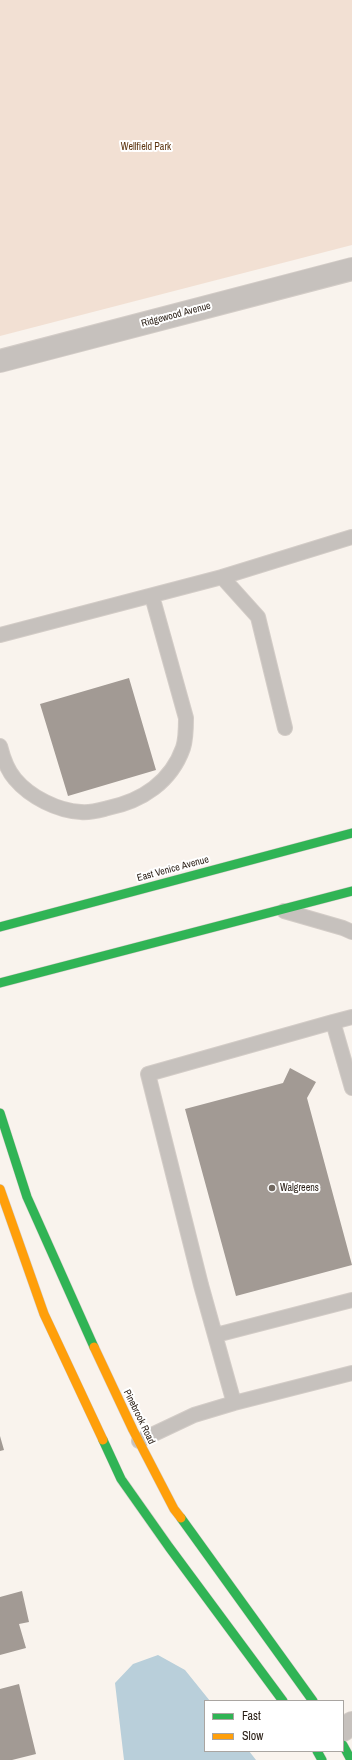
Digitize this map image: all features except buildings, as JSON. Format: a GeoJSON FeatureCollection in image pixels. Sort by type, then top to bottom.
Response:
{"type":"FeatureCollection","features":[{"type":"Feature","properties":{"kind":"street","name":"Ridgewood Avenue"},"geometry":{"type":"LineString","coordinates":[[0,361],[352,269]]}},
{"type":"Feature","properties":{"kind":"street","name":"East Venice Avenue"},"geometry":{"type":"LineString","coordinates":[[0,927],[352,833]]}},
{"type":"Feature","properties":{"kind":"street"},"geometry":{"type":"LineString","coordinates":[[0,983],[352,891]]}},
{"type":"Feature","properties":{"kind":"street","name":"Pinebrook Road"},"geometry":{"type":"LineString","coordinates":[[0,1113],[27,1197],[69,1303],[174,1509],[312,1700]]}},
{"type":"Feature","properties":{"kind":"street"},"geometry":{"type":"LineString","coordinates":[[0,1189],[48,1312],[121,1478],[169,1547],[281,1700]]}},
{"type":"Feature","properties":{"kind":"street"},"geometry":{"type":"LineString","coordinates":[[344,1729],[352,1723]]}},
{"type":"Feature","properties":{"kind":"street"},"geometry":{"type":"LineString","coordinates":[[344,1747],[351,1760]]}},
{"type":"Feature","properties":{"kind":"lane"},"geometry":{"type":"LineString","coordinates":[[0,635],[222,578],[352,537]]}},
{"type":"Feature","properties":{"kind":"lane"},"geometry":{"type":"LineString","coordinates":[[222,578],[258,617],[285,728]]}},
{"type":"Feature","properties":{"kind":"lane"},"geometry":{"type":"LineString","coordinates":[[2,752],[7,768],[22,787],[54,806],[82,812],[93,812],[144,796],[154,789],[172,769],[181,752],[185,737],[186,718],[152,596]]}},
{"type":"Feature","properties":{"kind":"lane"},"geometry":{"type":"LineString","coordinates":[[279,910],[343,928],[352,932]]}},
{"type":"Feature","properties":{"kind":"lane"},"geometry":{"type":"LineString","coordinates":[[234,1403],[201,1285],[148,1074],[352,1017]]}},
{"type":"Feature","properties":{"kind":"lane"},"geometry":{"type":"LineString","coordinates":[[333,1022],[352,1088]]}},
{"type":"Feature","properties":{"kind":"lane"},"geometry":{"type":"LineString","coordinates":[[216,1335],[352,1300]]}},
{"type":"Feature","properties":{"kind":"lane"},"geometry":{"type":"LineString","coordinates":[[139,1441],[194,1415],[234,1403],[352,1373]]}},
{"type":"Feature","properties":{"kind":"green space","name":"Wellfield Park"},"geometry":{"type":"Polygon","coordinates":[[[0,0],[352,0],[352,245],[0,336],[0,0]]]}},
{"type":"Feature","properties":{"kind":"water"},"geometry":{"type":"Polygon","coordinates":[[[158,1655],[185,1670],[209,1700],[204,1700],[204,1752],[250,1752],[256,1760],[124,1760],[115,1683],[133,1664],[158,1655]]]}},
{"type":"Feature","properties":{"kind":"traffic: fast"},"geometry":{"type":"LineString","coordinates":[[0,927],[352,833]]}},
{"type":"Feature","properties":{"kind":"traffic: fast"},"geometry":{"type":"LineString","coordinates":[[0,983],[352,891]]}},
{"type":"Feature","properties":{"kind":"traffic: fast"},"geometry":{"type":"LineString","coordinates":[[0,1113],[27,1197],[94,1347]]}},
{"type":"Feature","properties":{"kind":"traffic: fast"},"geometry":{"type":"LineString","coordinates":[[103,1440],[121,1479],[169,1547],[282,1700]]}},
{"type":"Feature","properties":{"kind":"traffic: fast"},"geometry":{"type":"LineString","coordinates":[[181,1518],[312,1700]]}},
{"type":"Feature","properties":{"kind":"traffic: fast"},"geometry":{"type":"LineString","coordinates":[[344,1747],[351,1760]]}},
{"type":"Feature","properties":{"kind":"traffic: fast"},"geometry":{"type":"LineString","coordinates":[[318,1752],[322,1760]]}},
{"type":"Feature","properties":{"kind":"traffic: slow"},"geometry":{"type":"LineString","coordinates":[[0,1189],[44,1314],[103,1440]]}},
{"type":"Feature","properties":{"kind":"traffic: slow"},"geometry":{"type":"LineString","coordinates":[[94,1347],[133,1430],[174,1509],[181,1518]]}},
{"type":"Feature","properties":{"kind":"place","name":"Walgreens"},"geometry":{"type":"Point","coordinates":[272,1188]}}]}
